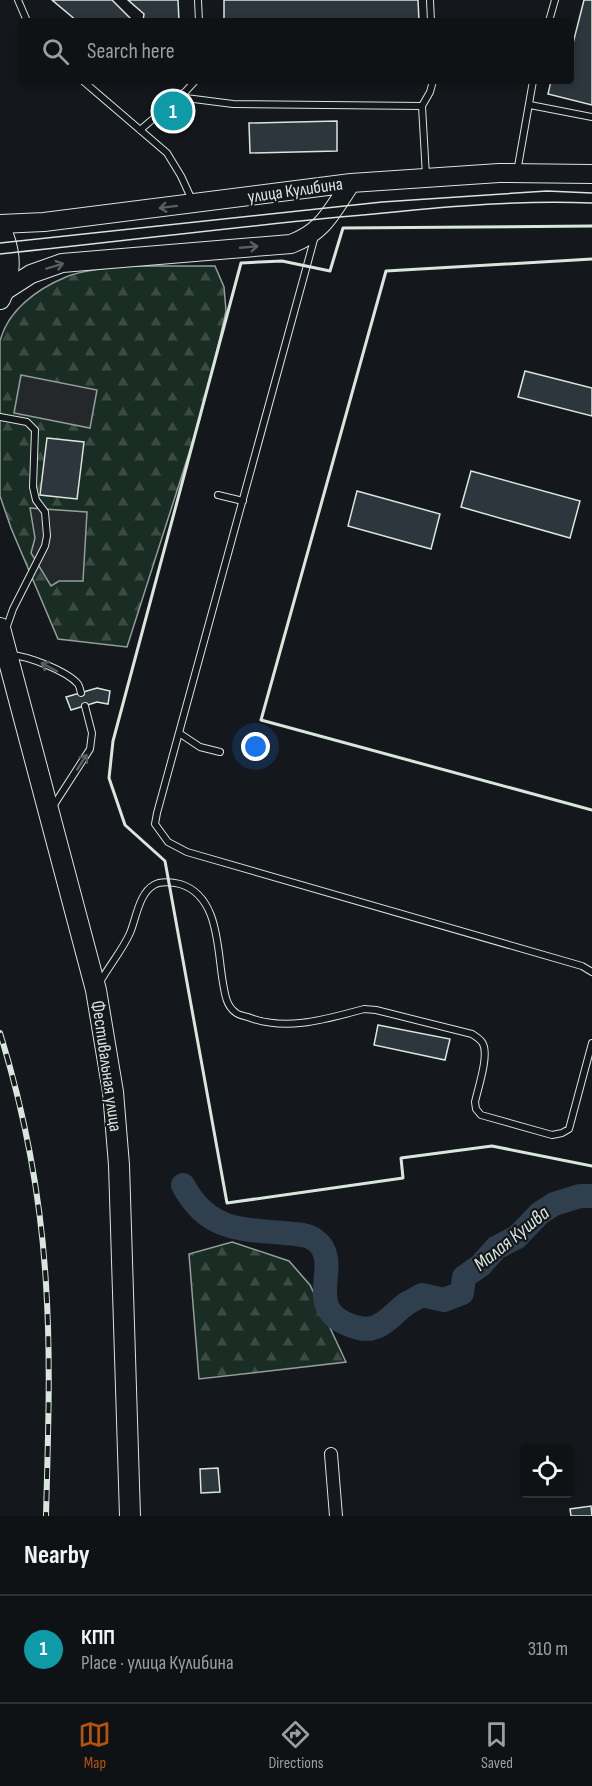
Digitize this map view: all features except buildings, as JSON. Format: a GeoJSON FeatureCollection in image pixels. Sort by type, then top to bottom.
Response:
{"type":"FeatureCollection","features":[{"type":"Feature","properties":{"kind":"main road"},"geometry":{"type":"LineString","coordinates":[[0,226],[9,262],[2,296]]}},
{"type":"Feature","properties":{"kind":"main road","name":"Фестивальная улица"},"geometry":{"type":"LineString","coordinates":[[3,640],[96,990],[113,1092],[119,1165],[130,1516]]}},
{"type":"Feature","properties":{"kind":"street","name":"улица Кулибина"},"geometry":{"type":"LineString","coordinates":[[0,226],[351,183],[516,173],[592,174]]}},
{"type":"Feature","properties":{"kind":"street"},"geometry":{"type":"LineString","coordinates":[[2,296],[31,274],[62,264],[291,244],[316,232],[351,183]]}},
{"type":"Feature","properties":{"kind":"street"},"geometry":{"type":"LineString","coordinates":[[331,1455],[336,1516]]}},
{"type":"Feature","properties":{"kind":"lane"},"geometry":{"type":"LineString","coordinates":[[18,0],[26,18]]}},
{"type":"Feature","properties":{"kind":"lane"},"geometry":{"type":"LineString","coordinates":[[198,0],[199,18]]}},
{"type":"Feature","properties":{"kind":"lane"},"geometry":{"type":"LineString","coordinates":[[430,0],[430,18]]}},
{"type":"Feature","properties":{"kind":"lane"},"geometry":{"type":"LineString","coordinates":[[550,18],[555,0]]}},
{"type":"Feature","properties":{"kind":"lane"},"geometry":{"type":"LineString","coordinates":[[86,84],[166,153],[181,176],[193,204]]}},
{"type":"Feature","properties":{"kind":"lane"},"geometry":{"type":"LineString","coordinates":[[140,130],[193,84]]}},
{"type":"Feature","properties":{"kind":"lane"},"geometry":{"type":"LineString","coordinates":[[426,177],[422,106],[432,84]]}},
{"type":"Feature","properties":{"kind":"lane"},"geometry":{"type":"LineString","coordinates":[[516,173],[533,84]]}},
{"type":"Feature","properties":{"kind":"lane"},"geometry":{"type":"LineString","coordinates":[[178,98],[233,104],[422,106]]}},
{"type":"Feature","properties":{"kind":"lane"},"geometry":{"type":"LineString","coordinates":[[530,105],[592,117]]}},
{"type":"Feature","properties":{"kind":"lane"},"geometry":{"type":"LineString","coordinates":[[316,232],[156,813],[155,824],[168,842],[175,847],[582,966],[592,972]]}},
{"type":"Feature","properties":{"kind":"lane"},"geometry":{"type":"LineString","coordinates":[[0,417],[27,422],[35,430],[33,487],[36,500],[45,512],[47,536],[45,546],[13,609],[3,640],[24,656],[48,666],[77,684],[81,693]]}},
{"type":"Feature","properties":{"kind":"lane"},"geometry":{"type":"LineString","coordinates":[[218,495],[243,501]]}},
{"type":"Feature","properties":{"kind":"lane"},"geometry":{"type":"LineString","coordinates":[[50,811],[90,749],[92,733],[84,706]]}},
{"type":"Feature","properties":{"kind":"lane"},"geometry":{"type":"LineString","coordinates":[[179,734],[200,747],[220,753]]}},
{"type":"Feature","properties":{"kind":"lane"},"geometry":{"type":"LineString","coordinates":[[96,990],[129,935],[145,895],[156,884],[169,882],[181,884],[195,892],[210,912],[226,1000],[235,1012],[253,1020],[290,1025],[364,1009],[376,1010],[472,1034],[483,1044],[485,1056],[475,1102],[476,1109],[481,1115],[552,1135],[562,1133],[568,1129],[592,1043]]}},
{"type":"Feature","properties":{"kind":"green space"},"geometry":{"type":"Polygon","coordinates":[[[117,266],[215,266],[224,287],[226,311],[199,422],[127,647],[58,639],[11,528],[0,496],[0,341],[4,330],[25,302],[55,282],[85,271],[117,266]]]}},
{"type":"Feature","properties":{"kind":"green space"},"geometry":{"type":"Polygon","coordinates":[[[232,1242],[289,1261],[310,1285],[346,1362],[199,1379],[189,1254],[232,1242]]]}},
{"type":"Feature","properties":{"kind":"shaded area"},"geometry":{"type":"Polygon","coordinates":[[[21,375],[97,390],[90,428],[14,413],[21,375]]]}},
{"type":"Feature","properties":{"kind":"shaded area"},"geometry":{"type":"Polygon","coordinates":[[[30,508],[87,512],[83,581],[59,581],[51,586],[31,553],[35,538],[30,508]]]}},
{"type":"Feature","properties":{"kind":"waterway","name":"Малая Кушва"},"geometry":{"type":"LineString","coordinates":[[183,1185],[192,1200],[213,1219],[238,1228],[301,1235],[315,1240],[323,1250],[326,1262],[325,1299],[330,1311],[340,1321],[366,1329],[379,1326],[406,1304],[422,1295],[444,1300],[462,1293],[464,1277],[481,1265],[496,1248],[517,1237],[540,1213],[554,1204],[580,1196],[592,1196]]}},
{"type":"Feature","properties":{"kind":"tram line"},"geometry":{"type":"LineString","coordinates":[[0,243],[382,202],[547,191],[592,193]]}},
{"type":"Feature","properties":{"kind":"tram line"},"geometry":{"type":"LineString","coordinates":[[0,254],[436,208],[514,203],[592,203]]}},
{"type":"Feature","properties":{"kind":"railway"},"geometry":{"type":"LineString","coordinates":[[0,1033],[24,1126],[36,1189],[44,1252],[49,1371],[46,1516]]}},
{"type":"Feature","properties":{"kind":"wall"},"geometry":{"type":"LineString","coordinates":[[592,226],[343,228],[330,271],[282,261],[241,263],[113,741],[109,778],[125,825],[165,861],[227,1203],[403,1178],[401,1158],[492,1146],[592,1166]]}},
{"type":"Feature","properties":{"kind":"wall"},"geometry":{"type":"LineString","coordinates":[[592,259],[386,271],[261,720],[592,810]]}},
{"type":"Feature","properties":{"kind":"place","name":"КПП"},"geometry":{"type":"Point","coordinates":[173,111]}}]}
